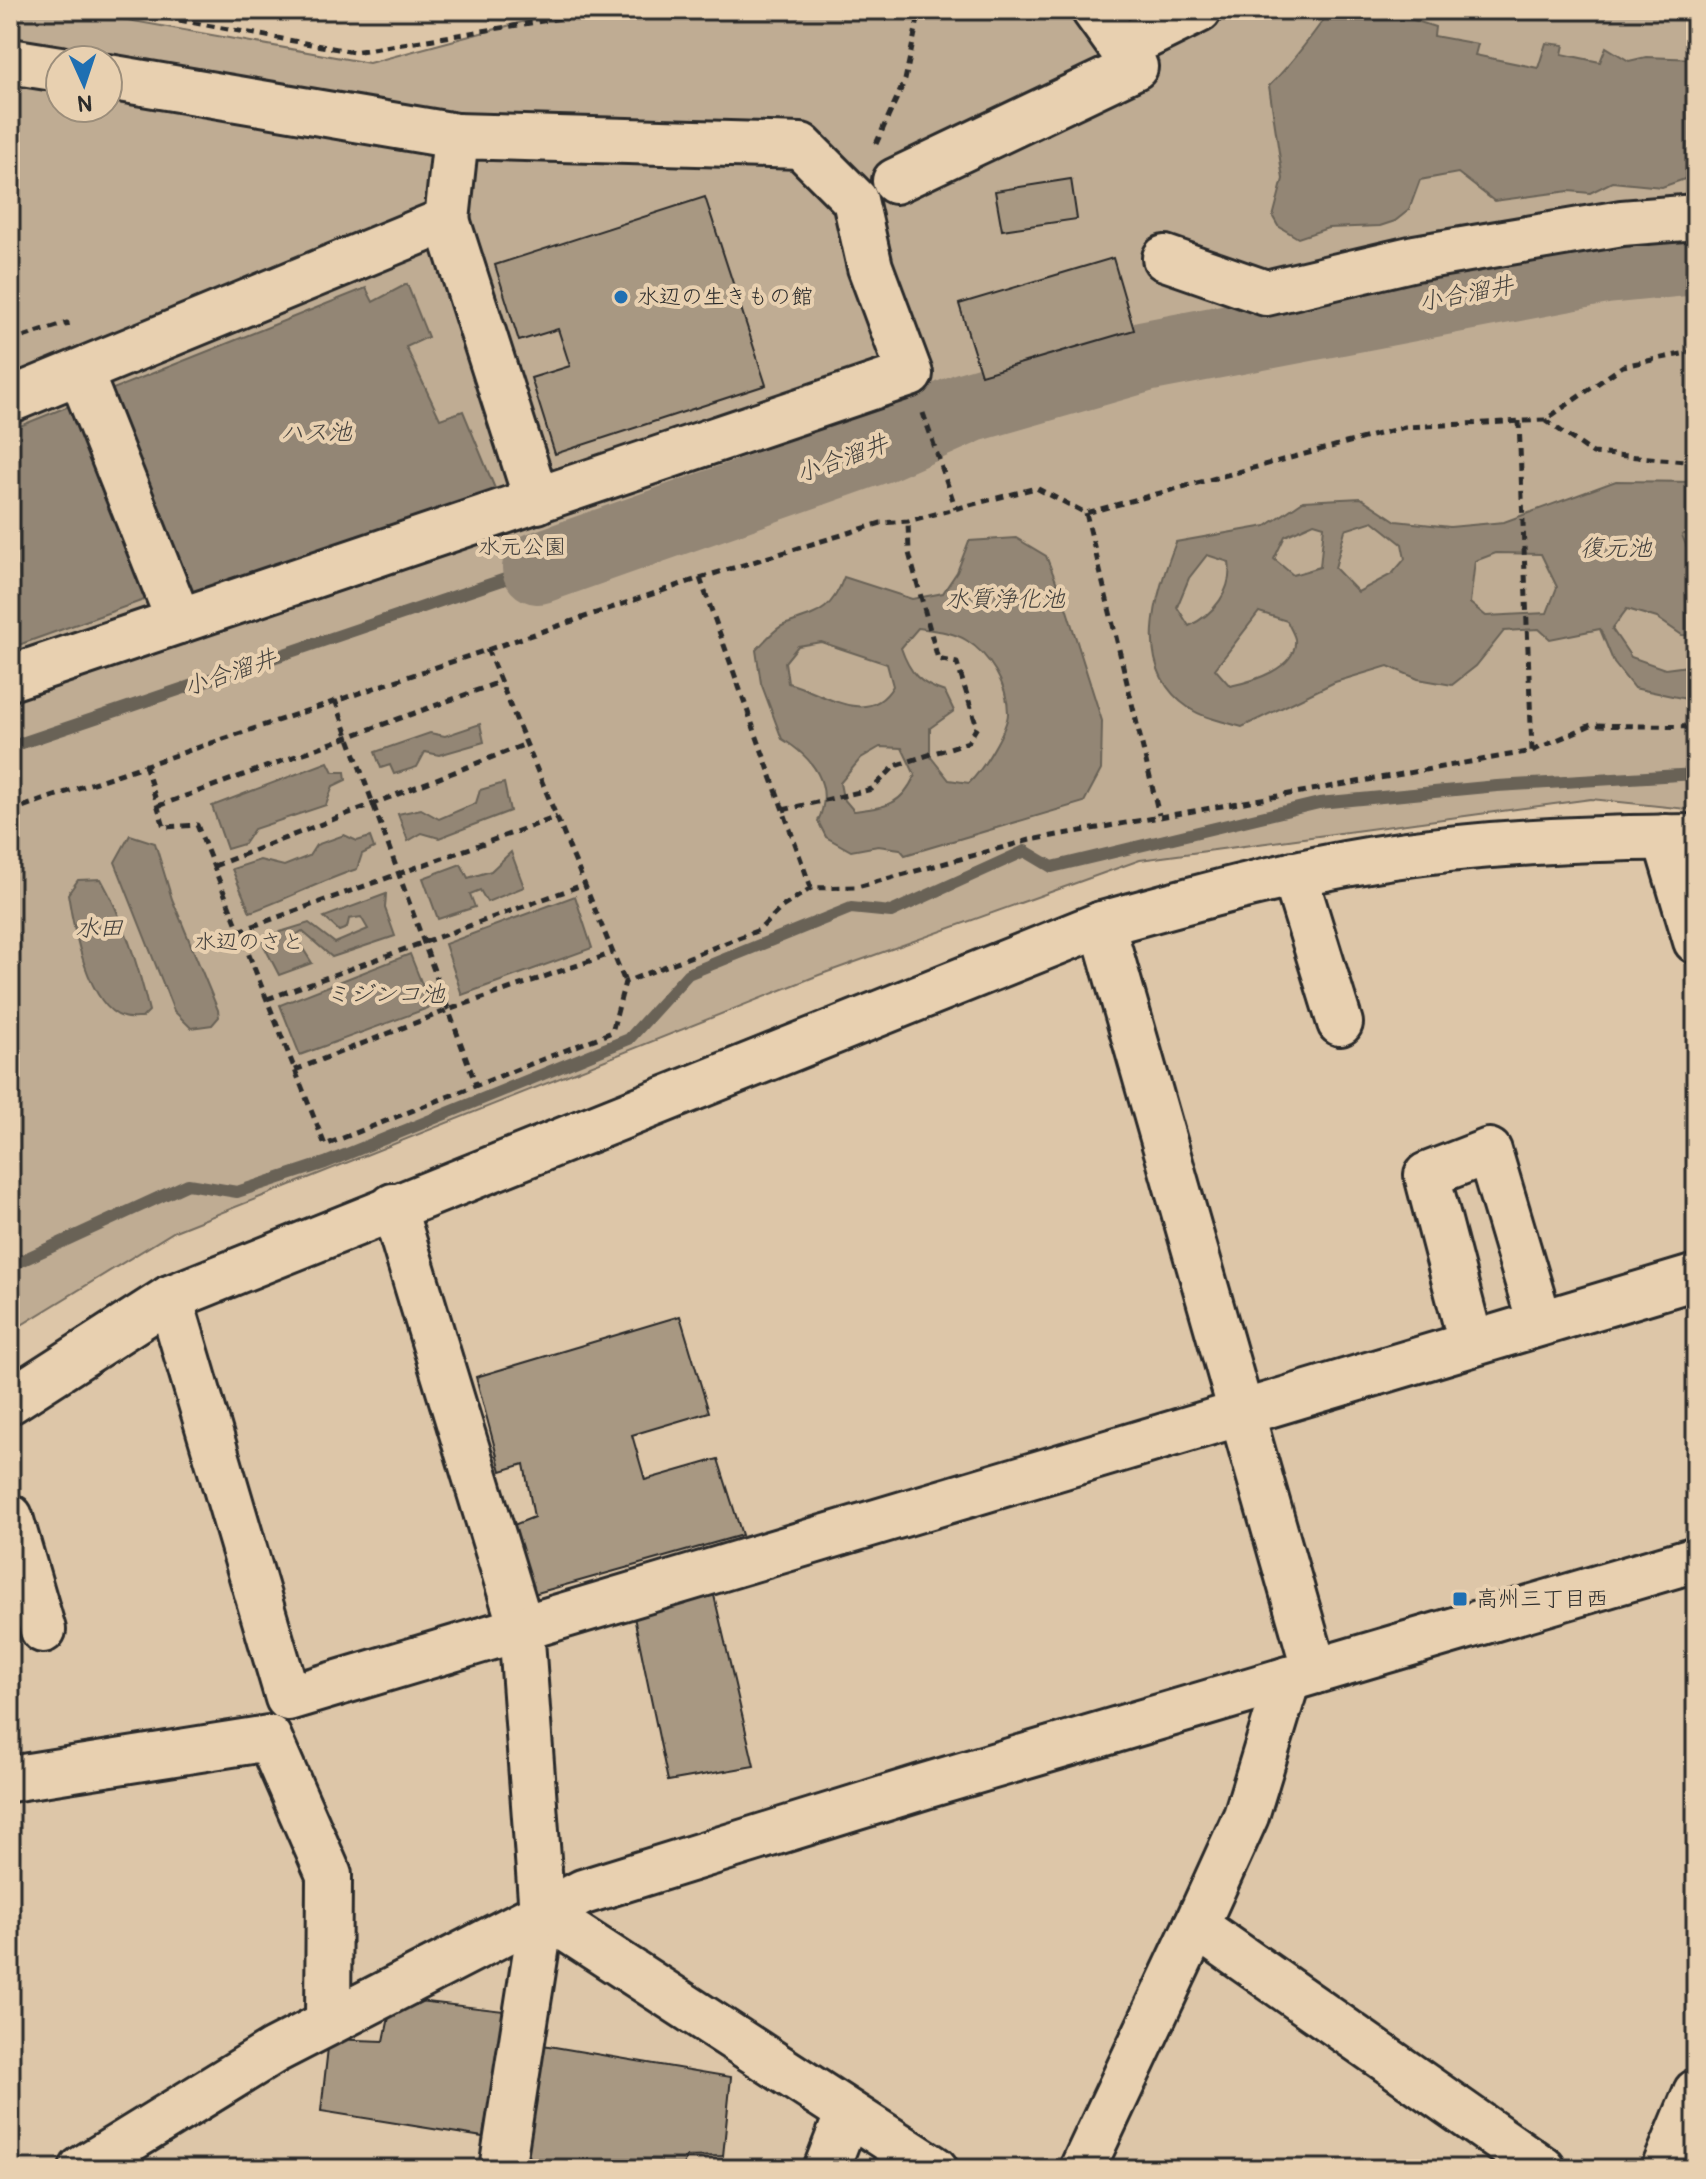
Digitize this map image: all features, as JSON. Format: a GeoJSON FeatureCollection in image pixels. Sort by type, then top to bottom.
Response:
{"type":"FeatureCollection","features":[{"type":"Feature","properties":{"kind":"street"},"geometry":{"type":"LineString","coordinates":[[895,181],[1135,67],[1094,10]]}},
{"type":"Feature","properties":{"kind":"street"},"geometry":{"type":"LineString","coordinates":[[1122,48],[1199,10]]}},
{"type":"Feature","properties":{"kind":"street"},"geometry":{"type":"LineString","coordinates":[[10,61],[44,66]]}},
{"type":"Feature","properties":{"kind":"street"},"geometry":{"type":"LineString","coordinates":[[10,678],[910,374],[870,267],[855,200],[801,146],[456,136],[124,80]]}},
{"type":"Feature","properties":{"kind":"street"},"geometry":{"type":"LineString","coordinates":[[456,136],[447,220],[537,501]]}},
{"type":"Feature","properties":{"kind":"street"},"geometry":{"type":"LineString","coordinates":[[1165,258],[1266,293],[1415,258],[1622,223],[1696,217]]}},
{"type":"Feature","properties":{"kind":"street"},"geometry":{"type":"LineString","coordinates":[[10,400],[447,220]]}},
{"type":"Feature","properties":{"kind":"street"},"geometry":{"type":"LineString","coordinates":[[80,372],[179,621]]}},
{"type":"Feature","properties":{"kind":"street"},"geometry":{"type":"LineString","coordinates":[[10,1401],[170,1298],[1102,924],[1294,874],[1455,849],[1681,837],[1696,941]]}},
{"type":"Feature","properties":{"kind":"street"},"geometry":{"type":"LineString","coordinates":[[1294,874],[1340,1023]]}},
{"type":"Feature","properties":{"kind":"street"},"geometry":{"type":"LineString","coordinates":[[1082,2169],[1246,1816],[1302,1675],[1243,1411],[1102,924]]}},
{"type":"Feature","properties":{"kind":"street"},"geometry":{"type":"LineString","coordinates":[[1471,1343],[1427,1175],[1489,1151],[1540,1323]]}},
{"type":"Feature","properties":{"kind":"street"},"geometry":{"type":"LineString","coordinates":[[393,1206],[521,1627],[542,1913],[502,2169]]}},
{"type":"Feature","properties":{"kind":"street"},"geometry":{"type":"LineString","coordinates":[[170,1298],[288,1698],[1696,1277]]}},
{"type":"Feature","properties":{"kind":"street"},"geometry":{"type":"LineString","coordinates":[[10,1517],[43,1630]]}},
{"type":"Feature","properties":{"kind":"street"},"geometry":{"type":"LineString","coordinates":[[82,2169],[328,2021],[583,1892],[1696,1559]]}},
{"type":"Feature","properties":{"kind":"street"},"geometry":{"type":"LineString","coordinates":[[10,1779],[269,1738],[329,1875],[328,2021]]}},
{"type":"Feature","properties":{"kind":"street"},"geometry":{"type":"LineString","coordinates":[[542,1913],[847,2115],[935,2169]]}},
{"type":"Feature","properties":{"kind":"street"},"geometry":{"type":"LineString","coordinates":[[1196,1926],[1543,2169]]}},
{"type":"Feature","properties":{"kind":"street"},"geometry":{"type":"LineString","coordinates":[[1664,2169],[1696,2092]]}},
{"type":"Feature","properties":{"kind":"street"},"geometry":{"type":"LineString","coordinates":[[826,2169],[847,2115]]}},
{"type":"Feature","properties":{"kind":"path"},"geometry":{"type":"LineString","coordinates":[[124,10],[354,52],[610,10]]}},
{"type":"Feature","properties":{"kind":"path"},"geometry":{"type":"LineString","coordinates":[[855,200],[866,165],[905,80],[920,10]]}},
{"type":"Feature","properties":{"kind":"path"},"geometry":{"type":"LineString","coordinates":[[10,341],[67,323]]}},
{"type":"Feature","properties":{"kind":"path"},"geometry":{"type":"LineString","coordinates":[[10,811],[700,578],[881,523],[908,521],[1036,488],[1086,513],[1405,427],[1545,420],[1623,366],[1696,351]]}},
{"type":"Feature","properties":{"kind":"path"},"geometry":{"type":"LineString","coordinates":[[921,408],[956,509]]}},
{"type":"Feature","properties":{"kind":"path"},"geometry":{"type":"LineString","coordinates":[[1545,420],[1593,453],[1696,462]]}},
{"type":"Feature","properties":{"kind":"path"},"geometry":{"type":"LineString","coordinates":[[1519,421],[1532,751]]}},
{"type":"Feature","properties":{"kind":"path"},"geometry":{"type":"LineString","coordinates":[[1086,513],[1159,815]]}},
{"type":"Feature","properties":{"kind":"path"},"geometry":{"type":"LineString","coordinates":[[783,810],[872,789],[895,766],[968,742],[977,727],[957,663],[938,659],[909,553],[908,521]]}},
{"type":"Feature","properties":{"kind":"path"},"geometry":{"type":"LineString","coordinates":[[700,578],[811,888]]}},
{"type":"Feature","properties":{"kind":"path"},"geometry":{"type":"LineString","coordinates":[[145,764],[164,827],[197,825],[325,1145],[612,1032],[625,982],[487,649]]}},
{"type":"Feature","properties":{"kind":"path"},"geometry":{"type":"LineString","coordinates":[[158,806],[500,682]]}},
{"type":"Feature","properties":{"kind":"path"},"geometry":{"type":"LineString","coordinates":[[335,700],[476,1085]]}},
{"type":"Feature","properties":{"kind":"path"},"geometry":{"type":"LineString","coordinates":[[625,982],[759,930],[782,907],[811,888],[857,887],[1030,840],[1532,751],[1591,725],[1696,727]]}},
{"type":"Feature","properties":{"kind":"path"},"geometry":{"type":"LineString","coordinates":[[214,866],[526,744]]}},
{"type":"Feature","properties":{"kind":"path"},"geometry":{"type":"LineString","coordinates":[[239,931],[557,817]]}},
{"type":"Feature","properties":{"kind":"path"},"geometry":{"type":"LineString","coordinates":[[267,999],[585,884]]}},
{"type":"Feature","properties":{"kind":"path"},"geometry":{"type":"LineString","coordinates":[[295,1070],[448,1010],[614,953]]}},
{"type":"Feature","properties":{"kind":"green space","name":"水元公園"},"geometry":{"type":"Polygon","coordinates":[[[10,10],[72,10],[369,63],[567,10],[1696,10],[1696,810],[1591,799],[1140,860],[819,975],[175,1231],[10,1332],[10,10]]]}},
{"type":"Feature","properties":{"kind":"water"},"geometry":{"type":"Polygon","coordinates":[[[1341,10],[1398,15],[1435,27],[1434,36],[1478,44],[1475,55],[1538,68],[1546,43],[1564,45],[1562,54],[1600,62],[1606,47],[1629,61],[1646,57],[1696,59],[1696,175],[1662,187],[1612,182],[1590,193],[1569,191],[1494,201],[1458,173],[1420,180],[1409,210],[1395,221],[1380,226],[1328,228],[1298,238],[1278,226],[1273,217],[1283,179],[1269,86],[1329,12],[1341,10]]]}},
{"type":"Feature","properties":{"kind":"water","name":"ハス池"},"geometry":{"type":"Polygon","coordinates":[[[407,284],[428,337],[406,347],[440,419],[463,411],[496,491],[195,595],[108,391],[366,288],[373,302],[407,284]]]}},
{"type":"Feature","properties":{"kind":"water"},"geometry":{"type":"Polygon","coordinates":[[[79,402],[158,595],[10,648],[10,430],[79,402]]]}},
{"type":"Feature","properties":{"kind":"water","name":"復元池"},"geometry":{"type":"Polygon","coordinates":[[[1616,481],[1696,482],[1696,529],[1682,535],[1696,570],[1696,636],[1682,635],[1657,618],[1627,609],[1612,629],[1631,657],[1665,669],[1696,665],[1696,701],[1634,688],[1614,663],[1600,629],[1550,639],[1539,629],[1504,631],[1476,666],[1452,685],[1418,679],[1388,666],[1335,682],[1242,727],[1189,708],[1171,692],[1160,673],[1154,653],[1153,631],[1161,585],[1176,542],[1266,526],[1303,501],[1361,498],[1396,521],[1450,527],[1504,522],[1616,481]],[[1373,521],[1345,530],[1335,568],[1358,592],[1392,574],[1405,559],[1402,544],[1373,521]],[[1314,523],[1285,536],[1274,559],[1293,575],[1320,567],[1324,526],[1314,523]],[[1496,553],[1475,561],[1470,603],[1486,616],[1547,613],[1557,587],[1541,554],[1496,553]],[[1207,555],[1189,578],[1177,607],[1189,626],[1206,615],[1225,592],[1229,562],[1207,555]],[[1259,612],[1215,669],[1230,686],[1271,672],[1289,658],[1295,639],[1287,621],[1259,612]]]}},
{"type":"Feature","properties":{"kind":"water","name":"水質浄化池"},"geometry":{"type":"Polygon","coordinates":[[[1016,538],[1046,556],[1065,604],[1102,721],[1101,770],[1084,802],[905,855],[900,849],[878,846],[851,851],[826,837],[818,821],[823,808],[822,784],[818,773],[803,754],[782,739],[761,683],[756,650],[780,627],[822,610],[834,598],[844,577],[912,599],[943,593],[957,572],[969,541],[1016,538]],[[918,628],[901,648],[912,671],[922,681],[945,692],[954,711],[930,728],[930,756],[949,780],[969,783],[993,750],[1007,720],[1005,692],[996,671],[982,653],[966,640],[943,632],[918,628]],[[821,642],[798,646],[785,662],[788,683],[844,704],[858,706],[871,705],[883,699],[893,686],[887,664],[821,642]],[[880,747],[861,758],[840,783],[843,798],[854,811],[875,808],[898,799],[915,775],[902,748],[880,747]]]}},
{"type":"Feature","properties":{"kind":"water"},"geometry":{"type":"Polygon","coordinates":[[[480,724],[484,742],[439,755],[425,752],[417,767],[394,774],[390,765],[381,768],[375,752],[430,733],[445,736],[480,724]]]}},
{"type":"Feature","properties":{"kind":"water"},"geometry":{"type":"Polygon","coordinates":[[[328,762],[333,772],[345,772],[346,780],[333,786],[326,805],[254,829],[244,844],[227,849],[212,806],[328,762]]]}},
{"type":"Feature","properties":{"kind":"water"},"geometry":{"type":"Polygon","coordinates":[[[504,783],[510,811],[439,838],[422,833],[408,841],[398,814],[421,809],[439,819],[476,803],[480,790],[504,783]]]}},
{"type":"Feature","properties":{"kind":"water","name":"水田"},"geometry":{"type":"Polygon","coordinates":[[[130,835],[155,843],[172,899],[218,1010],[219,1017],[212,1025],[191,1028],[174,1011],[115,862],[130,835]]]}},
{"type":"Feature","properties":{"kind":"water"},"geometry":{"type":"Polygon","coordinates":[[[344,835],[357,841],[370,837],[374,848],[362,854],[357,869],[250,912],[232,869],[260,860],[284,866],[309,856],[316,845],[344,835]]]}},
{"type":"Feature","properties":{"kind":"water"},"geometry":{"type":"Polygon","coordinates":[[[511,852],[524,887],[487,902],[480,890],[470,894],[475,907],[438,919],[423,878],[461,864],[468,878],[491,871],[511,852]]]}},
{"type":"Feature","properties":{"kind":"water","name":"水田"},"geometry":{"type":"Polygon","coordinates":[[[101,879],[130,943],[140,976],[149,1011],[142,1018],[123,1017],[100,998],[78,944],[68,894],[78,880],[101,879]]]}},
{"type":"Feature","properties":{"kind":"water"},"geometry":{"type":"Polygon","coordinates":[[[386,894],[385,908],[395,936],[332,957],[302,931],[295,936],[312,963],[279,975],[260,938],[309,923],[335,943],[368,929],[361,917],[349,919],[347,928],[339,931],[324,917],[386,894]]]}},
{"type":"Feature","properties":{"kind":"water","name":"ミジンコ池"},"geometry":{"type":"Polygon","coordinates":[[[575,896],[592,948],[462,995],[445,944],[575,896]]]}},
{"type":"Feature","properties":{"kind":"water","name":"ミジンコ池"},"geometry":{"type":"Polygon","coordinates":[[[410,954],[431,1007],[300,1055],[280,1005],[410,954]]]}},
{"type":"Feature","properties":{"kind":"building"},"geometry":{"type":"Polygon","coordinates":[[[1071,179],[1077,219],[1002,230],[995,191],[1071,179]]]}},
{"type":"Feature","properties":{"kind":"building","name":"水辺の生きもの館"},"geometry":{"type":"Polygon","coordinates":[[[705,197],[766,385],[555,454],[531,378],[570,366],[558,329],[519,341],[495,265],[705,197]]]}},
{"type":"Feature","properties":{"kind":"building"},"geometry":{"type":"Polygon","coordinates":[[[1113,258],[1134,330],[981,375],[959,304],[1113,258]]]}},
{"type":"Feature","properties":{"kind":"building"},"geometry":{"type":"Polygon","coordinates":[[[680,1316],[709,1412],[632,1435],[645,1480],[718,1459],[742,1535],[530,1595],[511,1526],[534,1517],[524,1464],[501,1471],[476,1377],[680,1316]]]}},
{"type":"Feature","properties":{"kind":"building"},"geometry":{"type":"Polygon","coordinates":[[[713,1591],[754,1766],[668,1781],[633,1612],[713,1591]]]}},
{"type":"Feature","properties":{"kind":"building"},"geometry":{"type":"Polygon","coordinates":[[[393,1998],[504,2011],[483,2137],[321,2111],[329,2039],[384,2041],[393,1998]]]}},
{"type":"Feature","properties":{"kind":"building"},"geometry":{"type":"Polygon","coordinates":[[[537,2044],[731,2077],[723,2156],[686,2157],[682,2169],[522,2169],[537,2044]]]}},
{"type":"Feature","properties":{"kind":"waterway","name":"小合溜井"},"geometry":{"type":"LineString","coordinates":[[538,568],[877,448],[969,407],[1146,356],[1606,268],[1696,259]]}},
{"type":"Feature","properties":{"kind":"waterway","name":"小合溜井"},"geometry":{"type":"LineString","coordinates":[[10,747],[538,568]]}},
{"type":"Feature","properties":{"kind":"waterway"},"geometry":{"type":"LineString","coordinates":[[10,1266],[188,1184],[237,1192],[325,1163],[629,1039],[688,974],[851,908],[891,912],[1025,851],[1052,867],[1319,803],[1497,786],[1696,774]]}},
{"type":"Feature","properties":{"kind":"place","name":"水辺の生きもの館"},"geometry":{"type":"Point","coordinates":[621,297]}},
{"type":"Feature","properties":{"kind":"place","name":"高州三丁目西"},"geometry":{"type":"Point","coordinates":[1460,1599]}},
{"type":"Feature","properties":{"kind":"park label","name":"水辺のさと"},"geometry":{"type":"Point","coordinates":[249,942]}}]}
